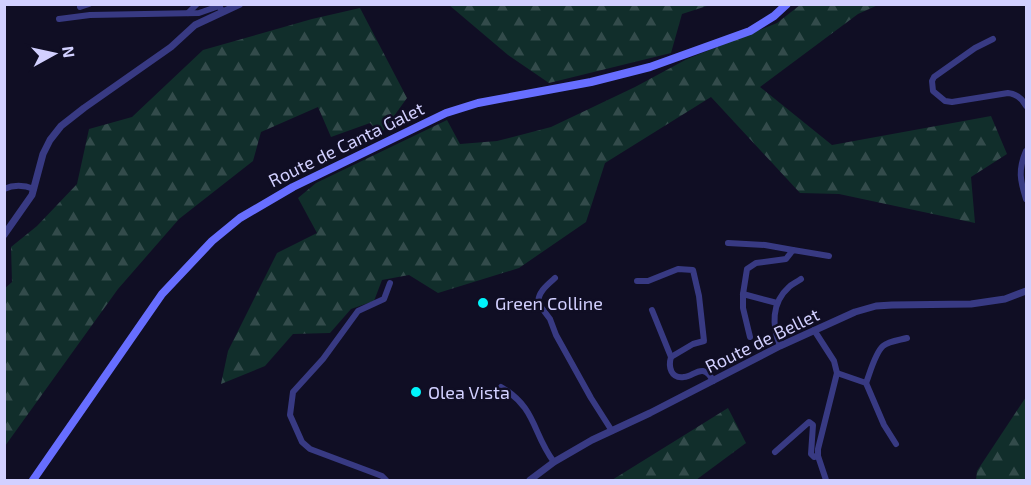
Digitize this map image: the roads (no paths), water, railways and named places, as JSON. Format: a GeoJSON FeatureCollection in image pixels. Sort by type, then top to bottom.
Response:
{"type":"FeatureCollection","features":[{"type":"Feature","properties":{"kind":"main road","name":"Route de Canta Galet"},"geometry":{"type":"LineString","coordinates":[[33,480],[162,294],[212,241],[240,218],[293,187],[446,113],[478,103],[591,82],[650,67],[750,31],[774,16],[787,4]]}},
{"type":"Feature","properties":{"kind":"street"},"geometry":{"type":"LineString","coordinates":[[80,8],[89,4]]}},
{"type":"Feature","properties":{"kind":"street"},"geometry":{"type":"LineString","coordinates":[[188,13],[197,4]]}},
{"type":"Feature","properties":{"kind":"street"},"geometry":{"type":"LineString","coordinates":[[4,235],[28,201],[34,189],[43,154],[61,126],[171,46],[195,25],[240,4]]}},
{"type":"Feature","properties":{"kind":"street"},"geometry":{"type":"LineString","coordinates":[[58,20],[90,15],[200,13],[219,6],[223,12]]}},
{"type":"Feature","properties":{"kind":"street"},"geometry":{"type":"LineString","coordinates":[[993,39],[975,48],[934,77],[933,91],[952,102],[1008,93],[1019,96],[1026,106]]}},
{"type":"Feature","properties":{"kind":"street"},"geometry":{"type":"LineString","coordinates":[[1026,151],[1020,171],[1026,199]]}},
{"type":"Feature","properties":{"kind":"street"},"geometry":{"type":"LineString","coordinates":[[4,189],[15,185],[34,189]]}},
{"type":"Feature","properties":{"kind":"street"},"geometry":{"type":"LineString","coordinates":[[728,243],[765,245],[828,256]]}},
{"type":"Feature","properties":{"kind":"street"},"geometry":{"type":"LineString","coordinates":[[750,337],[743,308],[747,269],[756,263],[786,259],[793,250]]}},
{"type":"Feature","properties":{"kind":"street"},"geometry":{"type":"LineString","coordinates":[[637,281],[648,281],[678,269],[693,270],[699,296],[704,341],[672,357],[669,364],[671,372],[676,376],[683,378],[703,371],[710,375],[713,381]]}},
{"type":"Feature","properties":{"kind":"street"},"geometry":{"type":"LineString","coordinates":[[555,278],[543,290],[538,303],[612,431]]}},
{"type":"Feature","properties":{"kind":"street"},"geometry":{"type":"LineString","coordinates":[[780,346],[775,334],[773,318],[777,303],[789,287],[801,279]]}},
{"type":"Feature","properties":{"kind":"street"},"geometry":{"type":"LineString","coordinates":[[386,480],[382,476],[310,449],[302,442],[290,415],[292,392],[323,359],[358,311],[384,299],[390,283]]}},
{"type":"Feature","properties":{"kind":"street","name":"Route de Bellet"},"geometry":{"type":"LineString","coordinates":[[530,480],[554,462],[592,440],[780,346],[855,312],[892,304],[971,304],[1005,298],[1026,291]]}},
{"type":"Feature","properties":{"kind":"street"},"geometry":{"type":"LineString","coordinates":[[743,294],[777,303]]}},
{"type":"Feature","properties":{"kind":"street"},"geometry":{"type":"LineString","coordinates":[[652,310],[672,357]]}},
{"type":"Feature","properties":{"kind":"street"},"geometry":{"type":"LineString","coordinates":[[814,330],[834,361],[837,373],[819,439],[818,456],[826,480]]}},
{"type":"Feature","properties":{"kind":"street"},"geometry":{"type":"LineString","coordinates":[[896,444],[884,425],[866,383],[885,344],[907,338]]}},
{"type":"Feature","properties":{"kind":"street"},"geometry":{"type":"LineString","coordinates":[[837,373],[866,383]]}},
{"type":"Feature","properties":{"kind":"street"},"geometry":{"type":"LineString","coordinates":[[501,387],[513,394],[526,408],[542,443],[554,462]]}},
{"type":"Feature","properties":{"kind":"street"},"geometry":{"type":"LineString","coordinates":[[775,452],[810,422],[813,425],[811,453],[814,457],[818,456]]}},
{"type":"Feature","properties":{"kind":"place","name":"Green Colline"},"geometry":{"type":"Point","coordinates":[483,303]}},
{"type":"Feature","properties":{"kind":"place","name":"Olea Vista"},"geometry":{"type":"Point","coordinates":[416,392]}}]}
